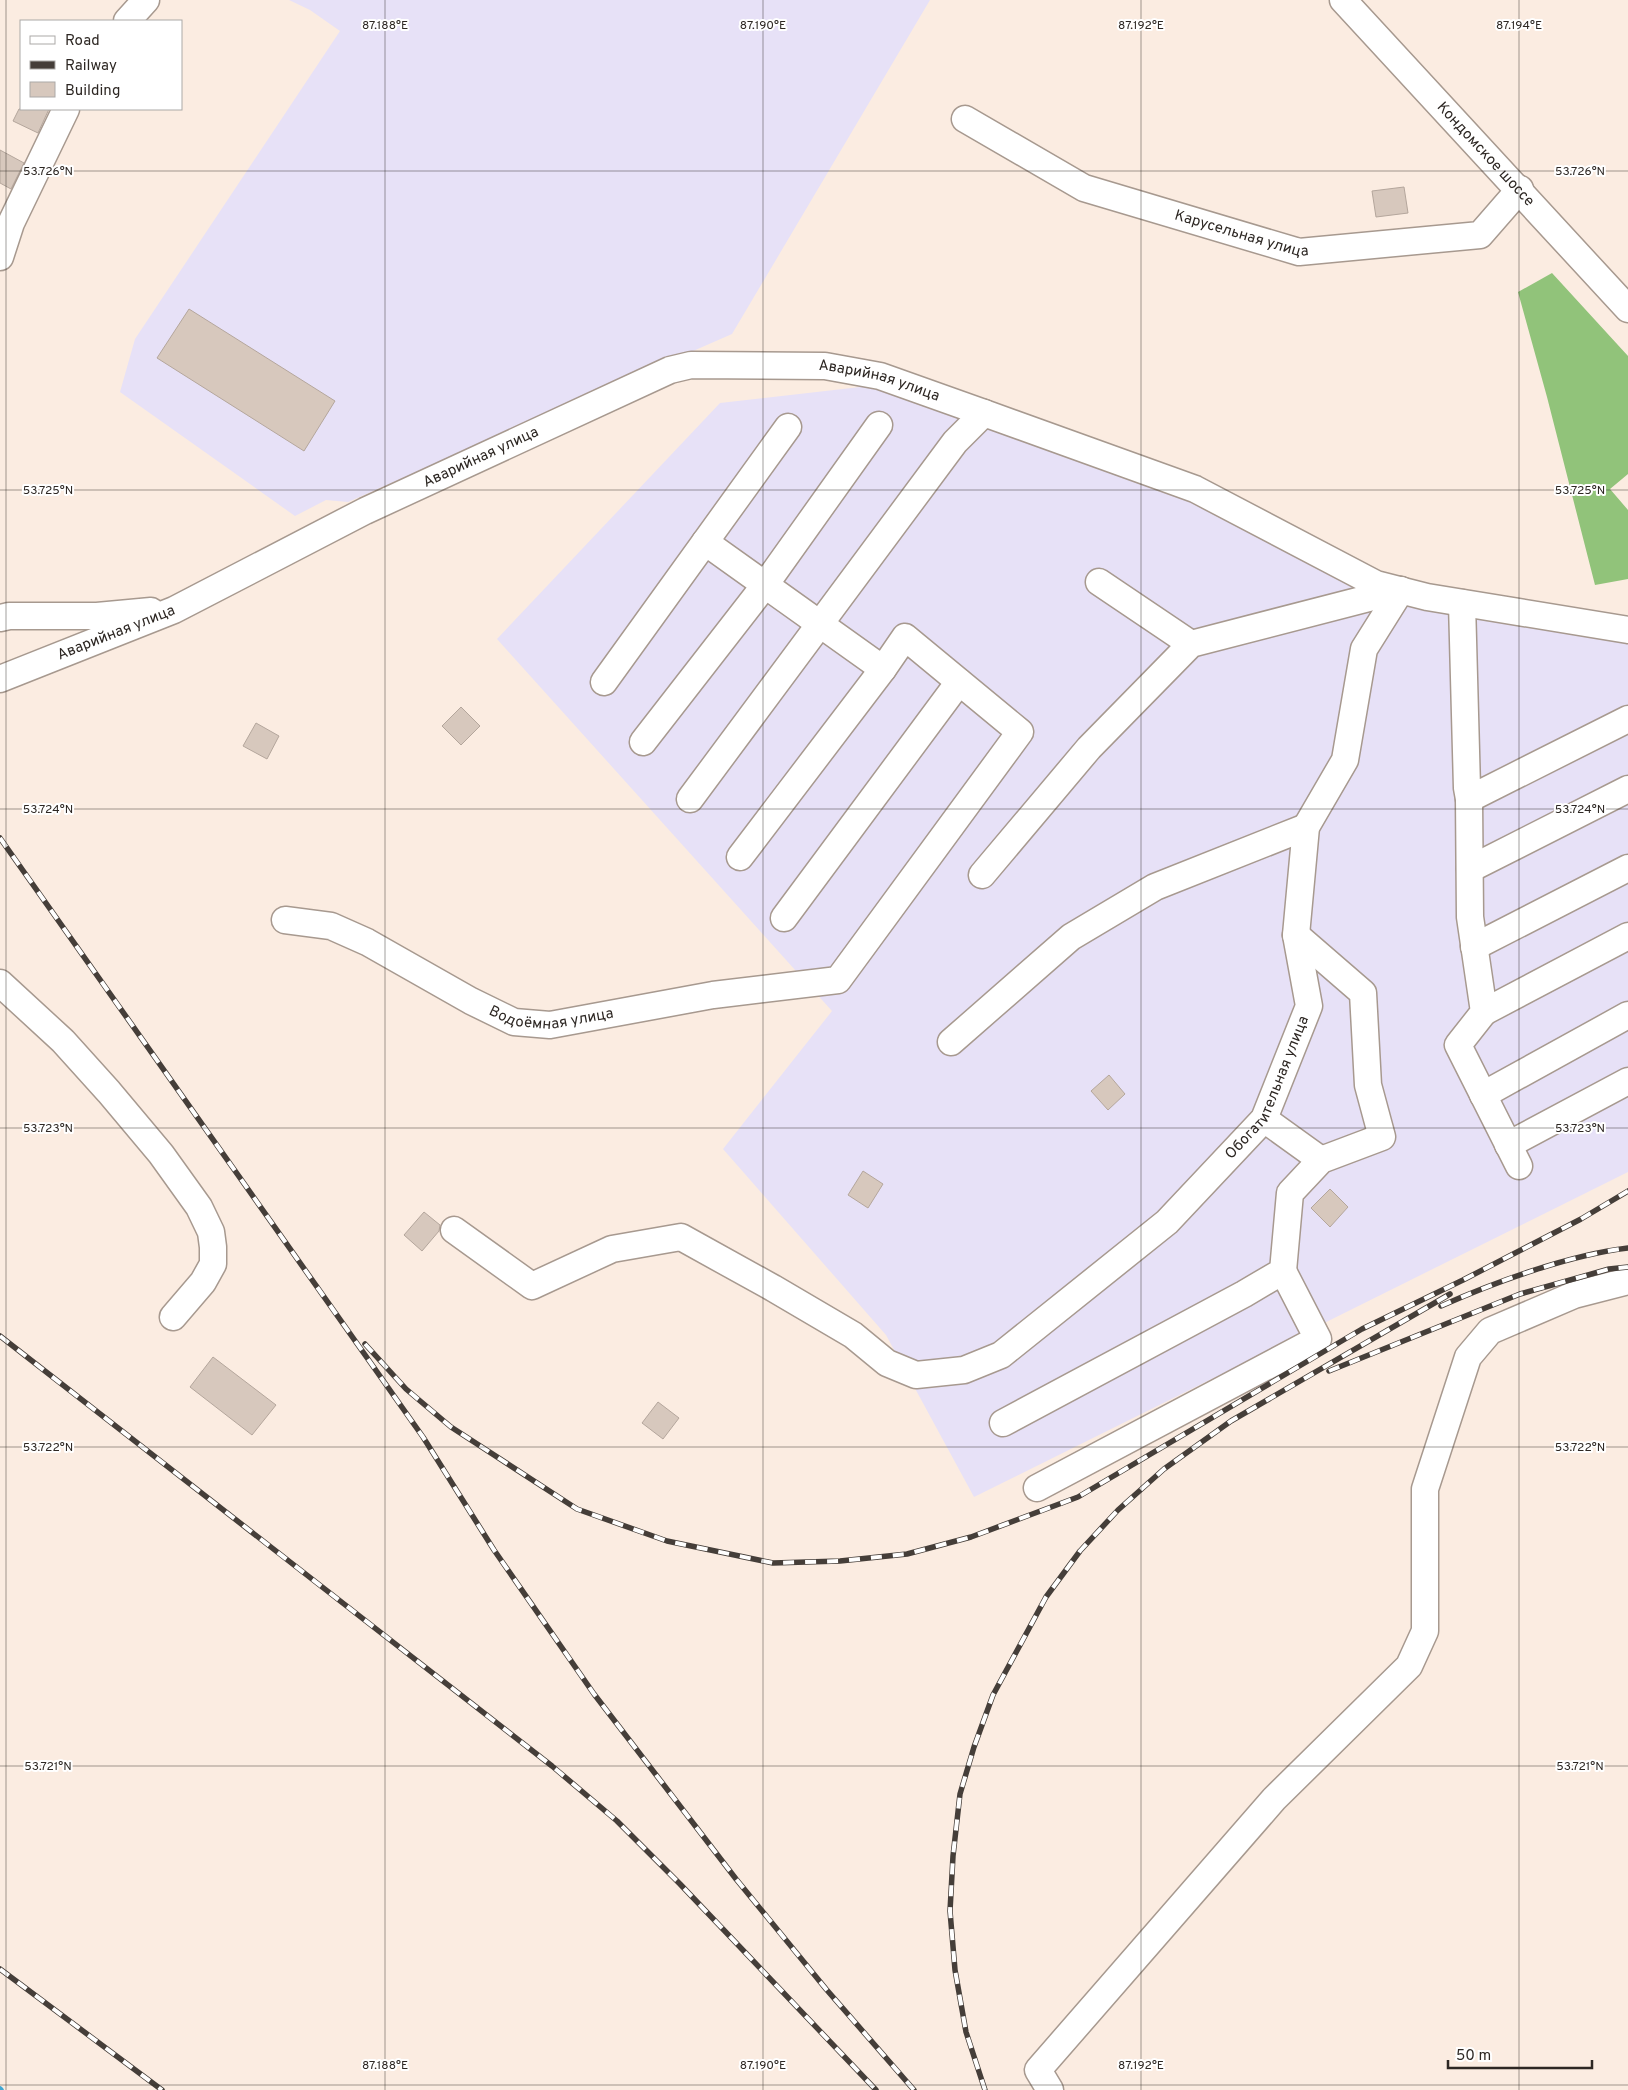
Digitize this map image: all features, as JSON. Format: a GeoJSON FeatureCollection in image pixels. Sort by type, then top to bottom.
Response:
{"type":"FeatureCollection","features":[{"type":"Feature","properties":{"kind":"street"},"geometry":{"type":"LineString","coordinates":[[128,20],[146,0]]}},
{"type":"Feature","properties":{"kind":"street","name":"Кондомское шоссе"},"geometry":{"type":"LineString","coordinates":[[1343,0],[1520,189],[1628,308]]}},
{"type":"Feature","properties":{"kind":"street"},"geometry":{"type":"LineString","coordinates":[[0,257],[12,223],[66,110]]}},
{"type":"Feature","properties":{"kind":"street","name":"Карусельная улица"},"geometry":{"type":"LineString","coordinates":[[965,119],[1084,188],[1299,252],[1480,235],[1520,189]]}},
{"type":"Feature","properties":{"kind":"street","name":"Аварийная улица"},"geometry":{"type":"LineString","coordinates":[[0,678],[174,610],[365,511],[536,430],[670,370],[691,365],[825,366],[880,376],[1195,489],[1376,584],[1462,603],[1628,630]]}},
{"type":"Feature","properties":{"kind":"street"},"geometry":{"type":"LineString","coordinates":[[690,799],[955,442],[984,413]]}},
{"type":"Feature","properties":{"kind":"street"},"geometry":{"type":"LineString","coordinates":[[643,742],[765,585],[879,425]]}},
{"type":"Feature","properties":{"kind":"street"},"geometry":{"type":"LineString","coordinates":[[604,682],[788,427]]}},
{"type":"Feature","properties":{"kind":"street"},"geometry":{"type":"LineString","coordinates":[[705,542],[883,669]]}},
{"type":"Feature","properties":{"kind":"street"},"geometry":{"type":"LineString","coordinates":[[1099,582],[1191,644]]}},
{"type":"Feature","properties":{"kind":"street"},"geometry":{"type":"LineString","coordinates":[[982,876],[1089,748],[1191,644],[1401,590]]}},
{"type":"Feature","properties":{"kind":"street","name":"Обогатительная улица"},"geometry":{"type":"LineString","coordinates":[[454,1230],[532,1286],[612,1249],[681,1237],[854,1335],[888,1363],[916,1375],[964,1370],[1001,1355],[1168,1222],[1264,1120],[1309,1006],[1296,935],[1306,827],[1346,760],[1364,649],[1401,590]]}},
{"type":"Feature","properties":{"kind":"street"},"geometry":{"type":"LineString","coordinates":[[1462,603],[1467,788],[1469,799],[1470,917],[1484,1012]]}},
{"type":"Feature","properties":{"kind":"street"},"geometry":{"type":"LineString","coordinates":[[0,618],[9,616],[97,616],[174,610]]}},
{"type":"Feature","properties":{"kind":"street"},"geometry":{"type":"LineString","coordinates":[[740,857],[883,669],[905,636],[959,682],[784,918]]}},
{"type":"Feature","properties":{"kind":"street","name":"Водоёмная улица"},"geometry":{"type":"LineString","coordinates":[[285,920],[331,926],[367,942],[471,1001],[514,1022],[550,1025],[713,995],[838,980],[1020,732],[959,682]]}},
{"type":"Feature","properties":{"kind":"street"},"geometry":{"type":"LineString","coordinates":[[1469,799],[1628,719]]}},
{"type":"Feature","properties":{"kind":"street"},"geometry":{"type":"LineString","coordinates":[[1470,869],[1628,789]]}},
{"type":"Feature","properties":{"kind":"street"},"geometry":{"type":"LineString","coordinates":[[951,1042],[1071,937],[1155,887],[1306,827]]}},
{"type":"Feature","properties":{"kind":"street"},"geometry":{"type":"LineString","coordinates":[[1474,947],[1628,868]]}},
{"type":"Feature","properties":{"kind":"street"},"geometry":{"type":"LineString","coordinates":[[1036,1488],[1318,1339],[1283,1271],[1290,1193],[1321,1160],[1382,1137],[1368,1085],[1363,993],[1296,935]]}},
{"type":"Feature","properties":{"kind":"street"},"geometry":{"type":"LineString","coordinates":[[1628,936],[1484,1012],[1458,1045],[1514,1156],[1628,1081]]}},
{"type":"Feature","properties":{"kind":"street"},"geometry":{"type":"LineString","coordinates":[[0,983],[63,1041],[109,1092],[161,1154],[199,1206],[211,1232],[213,1264],[203,1282],[173,1317]]}},
{"type":"Feature","properties":{"kind":"street"},"geometry":{"type":"LineString","coordinates":[[1483,1095],[1628,1015]]}},
{"type":"Feature","properties":{"kind":"street"},"geometry":{"type":"LineString","coordinates":[[1264,1120],[1321,1160]]}},
{"type":"Feature","properties":{"kind":"street"},"geometry":{"type":"LineString","coordinates":[[1004,1423],[1244,1294],[1283,1271]]}},
{"type":"Feature","properties":{"kind":"street"},"geometry":{"type":"LineString","coordinates":[[1050,2090],[1038,2070],[1274,1799],[1409,1666],[1425,1631],[1425,1489],[1468,1357],[1490,1331],[1574,1294],[1628,1282]]}},
{"type":"Feature","properties":{"kind":"shaded area"},"geometry":{"type":"Polygon","coordinates":[[[289,0],[930,0],[732,334],[348,502],[326,500],[295,516],[120,392],[135,339],[340,31],[310,10],[289,0]]]}},
{"type":"Feature","properties":{"kind":"shaded area"},"geometry":{"type":"Polygon","coordinates":[[[869,386],[1150,484],[1448,609],[1628,642],[1628,1172],[974,1497],[886,1335],[723,1149],[832,1011],[497,639],[720,403],[869,386]]]}},
{"type":"Feature","properties":{"kind":"green space"},"geometry":{"type":"Polygon","coordinates":[[[1552,273],[1628,356],[1628,474],[1610,489],[1628,510],[1628,579],[1595,585],[1518,292],[1552,273]]]}},
{"type":"Feature","properties":{"kind":"building"},"geometry":{"type":"Polygon","coordinates":[[[19,109],[49,110],[38,133],[13,121],[19,109]]]}},
{"type":"Feature","properties":{"kind":"building"},"geometry":{"type":"Polygon","coordinates":[[[0,150],[24,163],[11,189],[0,183],[0,150]]]}},
{"type":"Feature","properties":{"kind":"building"},"geometry":{"type":"Polygon","coordinates":[[[1404,187],[1408,213],[1376,217],[1372,191],[1404,187]]]}},
{"type":"Feature","properties":{"kind":"building"},"geometry":{"type":"Polygon","coordinates":[[[189,309],[335,401],[304,451],[157,358],[189,309]]]}},
{"type":"Feature","properties":{"kind":"building"},"geometry":{"type":"Polygon","coordinates":[[[461,707],[480,726],[461,745],[442,726],[461,707]]]}},
{"type":"Feature","properties":{"kind":"building"},"geometry":{"type":"Polygon","coordinates":[[[256,723],[279,736],[267,759],[243,746],[256,723]]]}},
{"type":"Feature","properties":{"kind":"building"},"geometry":{"type":"Polygon","coordinates":[[[1109,1075],[1125,1094],[1108,1110],[1091,1091],[1109,1075]]]}},
{"type":"Feature","properties":{"kind":"building"},"geometry":{"type":"Polygon","coordinates":[[[863,1171],[883,1184],[868,1208],[848,1195],[863,1171]]]}},
{"type":"Feature","properties":{"kind":"building"},"geometry":{"type":"Polygon","coordinates":[[[1330,1189],[1348,1207],[1330,1227],[1311,1208],[1330,1189]]]}},
{"type":"Feature","properties":{"kind":"building"},"geometry":{"type":"Polygon","coordinates":[[[424,1212],[440,1225],[439,1231],[422,1251],[404,1235],[424,1212]]]}},
{"type":"Feature","properties":{"kind":"building"},"geometry":{"type":"Polygon","coordinates":[[[213,1357],[276,1405],[252,1435],[190,1387],[213,1357]]]}},
{"type":"Feature","properties":{"kind":"building"},"geometry":{"type":"Polygon","coordinates":[[[658,1402],[679,1418],[663,1439],[642,1423],[658,1402]]]}},
{"type":"Feature","properties":{"kind":"railway"},"geometry":{"type":"LineString","coordinates":[[0,838],[423,1437],[494,1550],[594,1694],[736,1879],[826,1989],[914,2090]]}},
{"type":"Feature","properties":{"kind":"railway"},"geometry":{"type":"LineString","coordinates":[[365,1344],[406,1389],[451,1427],[577,1509],[667,1541],[773,1563],[840,1561],[907,1554],[971,1537],[1078,1497],[1362,1329],[1463,1280],[1581,1219],[1628,1191]]}},
{"type":"Feature","properties":{"kind":"railway"},"geometry":{"type":"LineString","coordinates":[[1441,1306],[1485,1288],[1557,1263],[1628,1248]]}},
{"type":"Feature","properties":{"kind":"railway"},"geometry":{"type":"LineString","coordinates":[[1329,1371],[1520,1294],[1609,1269],[1628,1267]]}},
{"type":"Feature","properties":{"kind":"railway"},"geometry":{"type":"LineString","coordinates":[[985,2090],[966,2032],[955,1970],[950,1911],[953,1856],[960,1794],[974,1747],[993,1695],[1046,1597],[1080,1551],[1118,1510],[1164,1469],[1231,1421],[1450,1294]]}},
{"type":"Feature","properties":{"kind":"railway"},"geometry":{"type":"LineString","coordinates":[[0,1336],[552,1766],[617,1821],[680,1884],[876,2090]]}},
{"type":"Feature","properties":{"kind":"railway"},"geometry":{"type":"LineString","coordinates":[[0,1969],[162,2090]]}}]}
